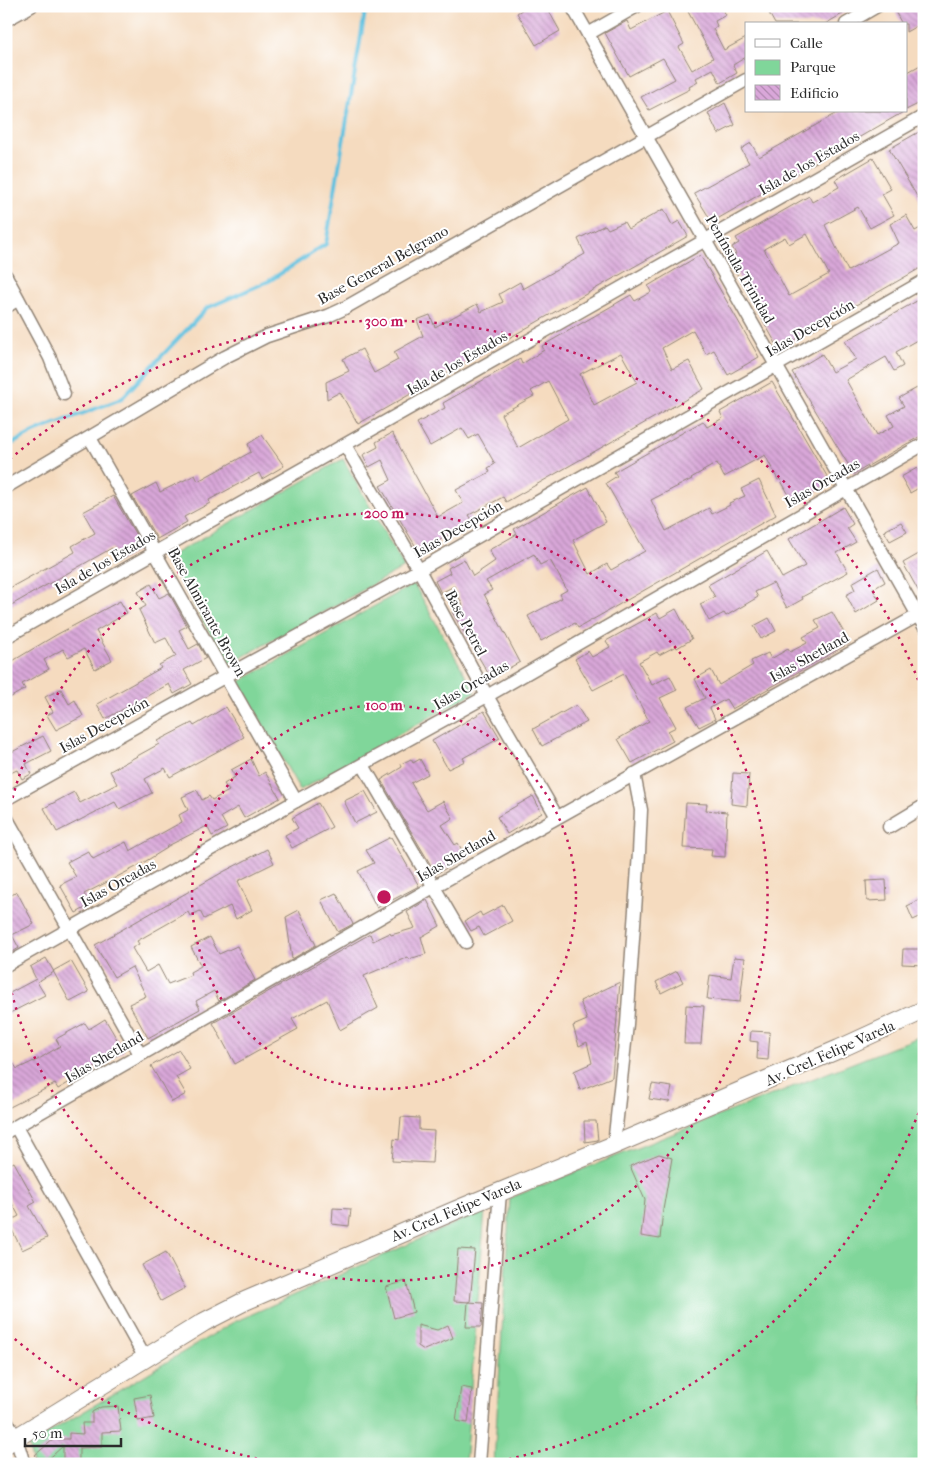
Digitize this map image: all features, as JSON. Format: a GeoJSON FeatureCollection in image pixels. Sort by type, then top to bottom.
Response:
{"type":"FeatureCollection","features":[{"type":"Feature","properties":{"kind":"main road","name":"Av. Crel. Felipe Varela"},"geometry":{"type":"LineString","coordinates":[[11,1441],[204,1322],[245,1301],[839,1050],[924,1010]]}},
{"type":"Feature","properties":{"kind":"street"},"geometry":{"type":"LineString","coordinates":[[6,20],[31,6]]}},
{"type":"Feature","properties":{"kind":"street","name":"Península Trinidad"},"geometry":{"type":"LineString","coordinates":[[572,6],[645,138],[845,488],[922,618]]}},
{"type":"Feature","properties":{"kind":"street"},"geometry":{"type":"LineString","coordinates":[[588,34],[637,6]]}},
{"type":"Feature","properties":{"kind":"street"},"geometry":{"type":"LineString","coordinates":[[849,22],[877,6]]}},
{"type":"Feature","properties":{"kind":"street","name":"Base General Belgrano"},"geometry":{"type":"LineString","coordinates":[[6,487],[224,357],[267,336],[341,310],[745,81]]}},
{"type":"Feature","properties":{"kind":"street","name":"Isla de los Estados"},"geometry":{"type":"LineString","coordinates":[[6,637],[924,116]]}},
{"type":"Feature","properties":{"kind":"street"},"geometry":{"type":"LineString","coordinates":[[6,276],[50,358],[64,394]]}},
{"type":"Feature","properties":{"kind":"street","name":"Islas Decepción"},"geometry":{"type":"LineString","coordinates":[[6,800],[224,676],[419,570],[924,281]]}},
{"type":"Feature","properties":{"kind":"street"},"geometry":{"type":"LineString","coordinates":[[6,307],[18,299]]}},
{"type":"Feature","properties":{"kind":"street","name":"Base Almirante Brown"},"geometry":{"type":"LineString","coordinates":[[90,438],[296,801]]}},
{"type":"Feature","properties":{"kind":"street","name":"Base Petrel"},"geometry":{"type":"LineString","coordinates":[[345,444],[419,570],[487,696],[557,817]]}},
{"type":"Feature","properties":{"kind":"street","name":"Islas Orcadas"},"geometry":{"type":"LineString","coordinates":[[6,965],[296,801],[487,696],[924,444]]}},
{"type":"Feature","properties":{"kind":"street","name":"Islas Shetland"},"geometry":{"type":"LineString","coordinates":[[11,1130],[434,886],[634,774],[922,618]]}},
{"type":"Feature","properties":{"kind":"street"},"geometry":{"type":"LineString","coordinates":[[363,765],[466,942]]}},
{"type":"Feature","properties":{"kind":"street"},"geometry":{"type":"LineString","coordinates":[[614,1145],[627,1024],[640,853],[641,810],[634,774]]}},
{"type":"Feature","properties":{"kind":"street"},"geometry":{"type":"LineString","coordinates":[[889,827],[924,806]]}},
{"type":"Feature","properties":{"kind":"street"},"geometry":{"type":"LineString","coordinates":[[6,817],[140,1054]]}},
{"type":"Feature","properties":{"kind":"street"},"geometry":{"type":"LineString","coordinates":[[11,1130],[145,1358]]}},
{"type":"Feature","properties":{"kind":"street"},"geometry":{"type":"LineString","coordinates":[[479,1464],[500,1192]]}},
{"type":"Feature","properties":{"kind":"street"},"geometry":{"type":"LineString","coordinates":[[6,1420],[11,1441],[24,1464]]}},
{"type":"Feature","properties":{"kind":"green space"},"geometry":{"type":"Polygon","coordinates":[[[343,459],[404,567],[228,665],[167,558],[343,459]]]}},
{"type":"Feature","properties":{"kind":"green space"},"geometry":{"type":"Polygon","coordinates":[[[414,584],[475,692],[300,790],[239,682],[414,584]]]}},
{"type":"Feature","properties":{"kind":"green space"},"geometry":{"type":"Polygon","coordinates":[[[924,1035],[924,1464],[494,1464],[510,1198],[924,1035]]]}},
{"type":"Feature","properties":{"kind":"green space"},"geometry":{"type":"Polygon","coordinates":[[[485,1210],[465,1464],[33,1464],[28,1445],[232,1323],[485,1210]]]}},
{"type":"Feature","properties":{"kind":"building"},"geometry":{"type":"Polygon","coordinates":[[[528,6],[546,6],[560,31],[536,45],[517,13],[528,6]]]}},
{"type":"Feature","properties":{"kind":"building"},"geometry":{"type":"Polygon","coordinates":[[[685,6],[721,6],[726,15],[715,21],[717,26],[713,29],[724,50],[745,39],[745,58],[733,65],[737,73],[720,83],[713,69],[696,78],[698,82],[689,87],[690,89],[649,110],[641,97],[675,79],[663,58],[629,76],[605,33],[627,21],[631,30],[667,11],[684,44],[679,47],[692,70],[713,58],[685,6]]]}},
{"type":"Feature","properties":{"kind":"building"},"geometry":{"type":"Polygon","coordinates":[[[765,6],[856,6],[828,22],[774,22],[765,6]]]}},
{"type":"Feature","properties":{"kind":"building"},"geometry":{"type":"Polygon","coordinates":[[[892,6],[920,6],[924,12],[924,22],[908,31],[908,22],[901,22],[892,6]]]}},
{"type":"Feature","properties":{"kind":"building"},"geometry":{"type":"Polygon","coordinates":[[[924,63],[924,101],[908,109],[908,72],[924,63]]]}},
{"type":"Feature","properties":{"kind":"building"},"geometry":{"type":"Polygon","coordinates":[[[725,103],[735,125],[718,134],[708,113],[725,103]]]}},
{"type":"Feature","properties":{"kind":"building"},"geometry":{"type":"Polygon","coordinates":[[[839,112],[903,112],[712,222],[694,193],[749,163],[741,149],[751,143],[759,157],[839,112]]]}},
{"type":"Feature","properties":{"kind":"building"},"geometry":{"type":"Polygon","coordinates":[[[924,129],[924,208],[889,149],[924,129]]]}},
{"type":"Feature","properties":{"kind":"building"},"geometry":{"type":"Polygon","coordinates":[[[873,158],[891,189],[882,194],[894,215],[870,228],[858,207],[825,225],[848,271],[899,243],[890,224],[906,215],[915,231],[924,226],[924,266],[779,349],[728,258],[736,254],[732,247],[739,243],[736,238],[809,196],[812,202],[839,187],[835,180],[873,158]],[[807,234],[789,244],[785,237],[764,249],[789,296],[829,274],[807,234]]]}},
{"type":"Feature","properties":{"kind":"building"},"geometry":{"type":"Polygon","coordinates":[[[664,209],[672,225],[679,221],[688,236],[358,424],[340,392],[327,399],[326,382],[349,371],[343,359],[362,349],[374,373],[398,360],[394,352],[423,336],[417,320],[430,315],[435,327],[477,304],[481,312],[503,302],[499,294],[520,282],[523,289],[585,254],[578,239],[605,225],[608,229],[624,222],[628,229],[664,209]]]}},
{"type":"Feature","properties":{"kind":"building"},"geometry":{"type":"Polygon","coordinates":[[[700,255],[759,357],[728,375],[714,350],[706,354],[693,330],[662,348],[672,369],[689,361],[704,389],[506,502],[503,497],[469,515],[473,521],[419,552],[380,486],[391,480],[382,460],[369,467],[363,455],[378,447],[376,442],[392,433],[438,517],[463,503],[456,490],[490,472],[488,468],[495,464],[478,434],[469,439],[462,428],[430,446],[417,423],[445,408],[443,403],[520,359],[522,364],[544,350],[542,346],[631,295],[635,301],[651,292],[648,286],[700,255]],[[621,353],[580,374],[594,405],[637,382],[621,353]],[[548,381],[531,391],[534,396],[501,414],[518,448],[568,419],[548,381]]]}},
{"type":"Feature","properties":{"kind":"building"},"geometry":{"type":"Polygon","coordinates":[[[924,297],[924,336],[896,352],[903,366],[894,371],[886,357],[846,380],[877,435],[894,426],[888,415],[904,406],[899,398],[917,388],[924,400],[924,434],[854,474],[792,372],[822,354],[832,372],[856,359],[845,341],[924,297]]]}},
{"type":"Feature","properties":{"kind":"building"},"geometry":{"type":"Polygon","coordinates":[[[772,382],[831,483],[794,504],[780,479],[778,480],[765,455],[724,477],[717,463],[692,479],[651,500],[666,531],[709,508],[712,514],[730,505],[729,503],[745,496],[741,489],[759,480],[776,515],[578,628],[575,623],[541,641],[528,616],[562,598],[560,594],[567,590],[550,560],[540,565],[534,554],[486,581],[492,590],[484,594],[520,662],[491,678],[452,612],[463,606],[454,586],[441,593],[435,581],[450,573],[448,568],[464,559],[473,576],[495,561],[489,550],[517,534],[514,529],[588,487],[606,522],[573,540],[590,574],[607,564],[611,570],[645,551],[606,483],[617,476],[614,472],[703,421],[707,427],[723,418],[720,412],[772,382]]]}},
{"type":"Feature","properties":{"kind":"building"},"geometry":{"type":"Polygon","coordinates":[[[262,435],[284,466],[262,479],[259,473],[209,500],[210,503],[184,517],[187,522],[157,539],[132,496],[156,483],[160,492],[195,475],[198,481],[251,452],[248,444],[262,435]]]}},
{"type":"Feature","properties":{"kind":"building"},"geometry":{"type":"Polygon","coordinates":[[[917,468],[924,479],[924,485],[910,493],[901,477],[917,468]]]}},
{"type":"Feature","properties":{"kind":"building"},"geometry":{"type":"Polygon","coordinates":[[[113,496],[143,547],[119,561],[112,548],[6,608],[6,590],[75,552],[72,546],[95,533],[83,512],[113,496]]]}},
{"type":"Feature","properties":{"kind":"building"},"geometry":{"type":"Polygon","coordinates":[[[843,507],[853,524],[847,528],[856,542],[837,553],[848,572],[802,597],[803,599],[787,608],[773,583],[755,592],[758,597],[726,616],[724,613],[709,621],[700,604],[715,597],[708,585],[767,551],[782,578],[805,566],[789,539],[843,507]]]}},
{"type":"Feature","properties":{"kind":"building"},"geometry":{"type":"Polygon","coordinates":[[[901,522],[907,532],[890,541],[884,531],[901,522]]]}},
{"type":"Feature","properties":{"kind":"building"},"geometry":{"type":"Polygon","coordinates":[[[924,551],[924,601],[903,563],[924,551]]]}},
{"type":"Feature","properties":{"kind":"building"},"geometry":{"type":"Polygon","coordinates":[[[878,568],[885,582],[873,589],[879,600],[856,614],[846,595],[855,590],[852,583],[878,568]]]}},
{"type":"Feature","properties":{"kind":"building"},"geometry":{"type":"Polygon","coordinates":[[[151,584],[159,598],[169,593],[187,626],[179,630],[189,649],[198,644],[206,658],[184,670],[192,684],[174,694],[169,684],[105,719],[97,704],[161,668],[159,665],[176,656],[166,638],[155,643],[139,610],[146,606],[138,592],[151,584]]]}},
{"type":"Feature","properties":{"kind":"building"},"geometry":{"type":"Polygon","coordinates":[[[120,601],[127,613],[96,631],[112,660],[95,669],[84,649],[68,657],[63,649],[44,660],[49,669],[22,684],[25,689],[6,700],[6,665],[56,635],[120,601]]]}},
{"type":"Feature","properties":{"kind":"building"},"geometry":{"type":"Polygon","coordinates":[[[676,609],[692,639],[677,648],[676,646],[659,655],[657,652],[639,662],[652,685],[670,676],[677,690],[660,698],[676,727],[668,731],[673,741],[632,763],[618,739],[649,721],[624,674],[593,690],[575,659],[588,651],[592,657],[610,647],[606,641],[657,613],[660,618],[676,609]]]}},
{"type":"Feature","properties":{"kind":"building"},"geometry":{"type":"Polygon","coordinates":[[[832,612],[850,643],[732,709],[726,699],[710,708],[715,719],[699,727],[687,707],[705,698],[695,679],[711,670],[719,685],[753,665],[751,661],[768,653],[771,659],[788,649],[790,652],[807,643],[803,637],[820,628],[815,620],[832,612]]]}},
{"type":"Feature","properties":{"kind":"building"},"geometry":{"type":"Polygon","coordinates":[[[769,618],[776,631],[761,639],[754,626],[769,618]]]}},
{"type":"Feature","properties":{"kind":"building"},"geometry":{"type":"Polygon","coordinates":[[[61,689],[69,704],[75,700],[83,716],[56,730],[47,715],[53,712],[45,697],[61,689]]]}},
{"type":"Feature","properties":{"kind":"building"},"geometry":{"type":"Polygon","coordinates":[[[576,705],[587,722],[542,746],[533,729],[576,705]]]}},
{"type":"Feature","properties":{"kind":"building"},"geometry":{"type":"Polygon","coordinates":[[[226,707],[244,737],[170,777],[165,768],[145,779],[152,793],[119,809],[115,802],[57,832],[44,808],[74,792],[80,803],[117,784],[110,771],[159,744],[157,741],[192,723],[194,726],[226,707]]]}},
{"type":"Feature","properties":{"kind":"building"},"geometry":{"type":"Polygon","coordinates":[[[484,711],[500,738],[463,758],[465,761],[448,769],[432,741],[484,711]]]}},
{"type":"Feature","properties":{"kind":"building"},"geometry":{"type":"Polygon","coordinates":[[[43,736],[51,751],[26,764],[31,774],[22,779],[17,770],[6,775],[6,755],[43,736]]]}},
{"type":"Feature","properties":{"kind":"building"},"geometry":{"type":"Polygon","coordinates":[[[251,759],[259,776],[265,772],[280,798],[244,818],[238,807],[221,817],[227,828],[212,836],[207,826],[166,847],[138,866],[84,894],[91,905],[76,913],[60,885],[76,877],[67,862],[88,851],[93,859],[126,842],[130,851],[182,822],[179,815],[188,810],[182,797],[197,790],[202,800],[209,796],[212,800],[229,791],[224,784],[235,777],[231,770],[251,759]]]}},
{"type":"Feature","properties":{"kind":"building"},"geometry":{"type":"Polygon","coordinates":[[[411,759],[413,763],[420,759],[428,774],[411,783],[427,810],[443,801],[453,818],[442,825],[455,845],[458,843],[466,857],[436,874],[381,780],[402,767],[401,764],[411,759]]]}},
{"type":"Feature","properties":{"kind":"building"},"geometry":{"type":"Polygon","coordinates":[[[733,773],[749,774],[747,806],[731,804],[733,773]]]}},
{"type":"Feature","properties":{"kind":"building"},"geometry":{"type":"Polygon","coordinates":[[[365,791],[377,812],[355,823],[344,801],[365,791]]]}},
{"type":"Feature","properties":{"kind":"building"},"geometry":{"type":"Polygon","coordinates":[[[533,796],[542,813],[507,834],[497,817],[533,796]]]}},
{"type":"Feature","properties":{"kind":"building"},"geometry":{"type":"Polygon","coordinates":[[[318,803],[332,827],[292,848],[285,835],[298,828],[292,818],[318,803]]]}},
{"type":"Feature","properties":{"kind":"building"},"geometry":{"type":"Polygon","coordinates":[[[686,803],[707,804],[706,810],[727,812],[725,857],[711,856],[712,849],[683,848],[686,803]]]}},
{"type":"Feature","properties":{"kind":"building"},"geometry":{"type":"Polygon","coordinates":[[[391,837],[419,886],[377,908],[358,871],[374,863],[366,850],[391,837]]]}},
{"type":"Feature","properties":{"kind":"building"},"geometry":{"type":"Polygon","coordinates":[[[267,849],[274,863],[238,881],[252,910],[236,919],[230,906],[204,919],[200,911],[190,916],[188,912],[137,941],[139,944],[132,948],[146,972],[158,965],[168,984],[191,975],[190,972],[201,966],[191,947],[210,937],[219,954],[237,946],[255,980],[219,1001],[214,991],[196,1001],[200,1009],[148,1038],[129,1004],[146,996],[132,967],[114,977],[95,945],[267,849]]]}},
{"type":"Feature","properties":{"kind":"building"},"geometry":{"type":"Polygon","coordinates":[[[886,880],[887,900],[867,901],[866,881],[886,880]]]}},
{"type":"Feature","properties":{"kind":"building"},"geometry":{"type":"Polygon","coordinates":[[[17,892],[34,924],[12,935],[19,948],[6,956],[6,898],[17,892]]]}},
{"type":"Feature","properties":{"kind":"building"},"geometry":{"type":"Polygon","coordinates":[[[336,893],[353,924],[338,932],[321,900],[336,893]]]}},
{"type":"Feature","properties":{"kind":"building"},"geometry":{"type":"Polygon","coordinates":[[[924,898],[924,915],[913,920],[907,906],[924,898]]]}},
{"type":"Feature","properties":{"kind":"building"},"geometry":{"type":"Polygon","coordinates":[[[427,900],[440,926],[421,937],[426,954],[409,959],[408,957],[364,976],[378,1008],[340,1030],[327,1000],[292,1019],[298,1029],[235,1064],[213,1023],[370,934],[373,941],[390,933],[391,935],[415,928],[407,912],[427,900]]]}},
{"type":"Feature","properties":{"kind":"building"},"geometry":{"type":"Polygon","coordinates":[[[503,905],[512,921],[484,936],[479,927],[471,931],[465,921],[480,912],[482,916],[503,905]]]}},
{"type":"Feature","properties":{"kind":"building"},"geometry":{"type":"Polygon","coordinates":[[[299,910],[316,945],[292,959],[286,917],[299,910]]]}},
{"type":"Feature","properties":{"kind":"building"},"geometry":{"type":"Polygon","coordinates":[[[903,949],[924,949],[924,965],[902,964],[903,949]]]}},
{"type":"Feature","properties":{"kind":"building"},"geometry":{"type":"Polygon","coordinates":[[[734,957],[745,958],[740,1002],[707,999],[710,975],[731,978],[734,957]]]}},
{"type":"Feature","properties":{"kind":"building"},"geometry":{"type":"Polygon","coordinates":[[[46,958],[54,972],[37,982],[45,995],[6,1015],[6,995],[36,979],[30,967],[46,958]]]}},
{"type":"Feature","properties":{"kind":"building"},"geometry":{"type":"Polygon","coordinates":[[[71,961],[89,992],[70,1002],[53,971],[71,961]]]}},
{"type":"Feature","properties":{"kind":"building"},"geometry":{"type":"Polygon","coordinates":[[[677,971],[683,982],[661,993],[656,982],[677,971]]]}},
{"type":"Feature","properties":{"kind":"building"},"geometry":{"type":"Polygon","coordinates":[[[620,982],[612,1077],[580,1090],[574,1071],[592,1063],[587,1042],[579,1046],[573,1026],[587,1020],[580,1001],[620,982]]]}},
{"type":"Feature","properties":{"kind":"building"},"geometry":{"type":"Polygon","coordinates":[[[686,1005],[704,1006],[701,1044],[684,1044],[686,1005]]]}},
{"type":"Feature","properties":{"kind":"building"},"geometry":{"type":"Polygon","coordinates":[[[105,1019],[124,1051],[58,1089],[55,1084],[6,1109],[6,1068],[14,1064],[17,1069],[34,1062],[60,1046],[56,1039],[85,1023],[89,1029],[105,1019]]]}},
{"type":"Feature","properties":{"kind":"building"},"geometry":{"type":"Polygon","coordinates":[[[751,1031],[770,1032],[768,1060],[757,1059],[758,1042],[750,1041],[751,1031]]]}},
{"type":"Feature","properties":{"kind":"building"},"geometry":{"type":"Polygon","coordinates":[[[179,1050],[190,1069],[176,1077],[186,1094],[172,1102],[151,1066],[179,1050]]]}},
{"type":"Feature","properties":{"kind":"building"},"geometry":{"type":"Polygon","coordinates":[[[652,1084],[672,1087],[669,1102],[649,1099],[652,1084]]]}},
{"type":"Feature","properties":{"kind":"building"},"geometry":{"type":"Polygon","coordinates":[[[401,1117],[419,1118],[419,1130],[434,1131],[432,1163],[392,1161],[394,1139],[399,1140],[401,1117]]]}},
{"type":"Feature","properties":{"kind":"building"},"geometry":{"type":"Polygon","coordinates":[[[584,1121],[596,1121],[598,1140],[585,1142],[584,1121]]]}},
{"type":"Feature","properties":{"kind":"building"},"geometry":{"type":"Polygon","coordinates":[[[659,1154],[672,1158],[660,1239],[641,1236],[645,1200],[630,1166],[659,1154]]]}},
{"type":"Feature","properties":{"kind":"building"},"geometry":{"type":"Polygon","coordinates":[[[14,1162],[36,1202],[29,1206],[47,1238],[22,1250],[8,1222],[19,1216],[6,1192],[6,1166],[14,1162]]]}},
{"type":"Feature","properties":{"kind":"building"},"geometry":{"type":"Polygon","coordinates":[[[333,1208],[351,1209],[349,1226],[332,1224],[333,1208]]]}},
{"type":"Feature","properties":{"kind":"building"},"geometry":{"type":"Polygon","coordinates":[[[458,1249],[475,1250],[470,1302],[454,1301],[458,1249]]]}},
{"type":"Feature","properties":{"kind":"building"},"geometry":{"type":"Polygon","coordinates":[[[166,1252],[185,1288],[161,1301],[142,1265],[166,1252]]]}},
{"type":"Feature","properties":{"kind":"building"},"geometry":{"type":"Polygon","coordinates":[[[406,1281],[414,1312],[394,1318],[386,1287],[406,1281]]]}},
{"type":"Feature","properties":{"kind":"building"},"geometry":{"type":"Polygon","coordinates":[[[468,1302],[483,1303],[481,1327],[466,1327],[468,1302]]]}},
{"type":"Feature","properties":{"kind":"building"},"geometry":{"type":"Polygon","coordinates":[[[418,1325],[437,1330],[448,1325],[453,1338],[424,1350],[418,1346],[418,1325]]]}},
{"type":"Feature","properties":{"kind":"building"},"geometry":{"type":"Polygon","coordinates":[[[461,1387],[472,1389],[468,1423],[456,1421],[461,1387]]]}},
{"type":"Feature","properties":{"kind":"building"},"geometry":{"type":"Polygon","coordinates":[[[150,1395],[154,1418],[138,1421],[134,1398],[150,1395]]]}},
{"type":"Feature","properties":{"kind":"building"},"geometry":{"type":"Polygon","coordinates":[[[118,1406],[121,1431],[102,1432],[102,1447],[79,1448],[79,1461],[63,1462],[63,1446],[43,1464],[35,1455],[54,1439],[69,1439],[69,1433],[83,1434],[82,1423],[92,1423],[92,1412],[101,1407],[118,1406]]]}},
{"type":"Feature","properties":{"kind":"waterway"},"geometry":{"type":"LineString","coordinates":[[6,447],[34,432],[121,399],[207,308],[269,281],[326,244],[366,6]]}}]}
